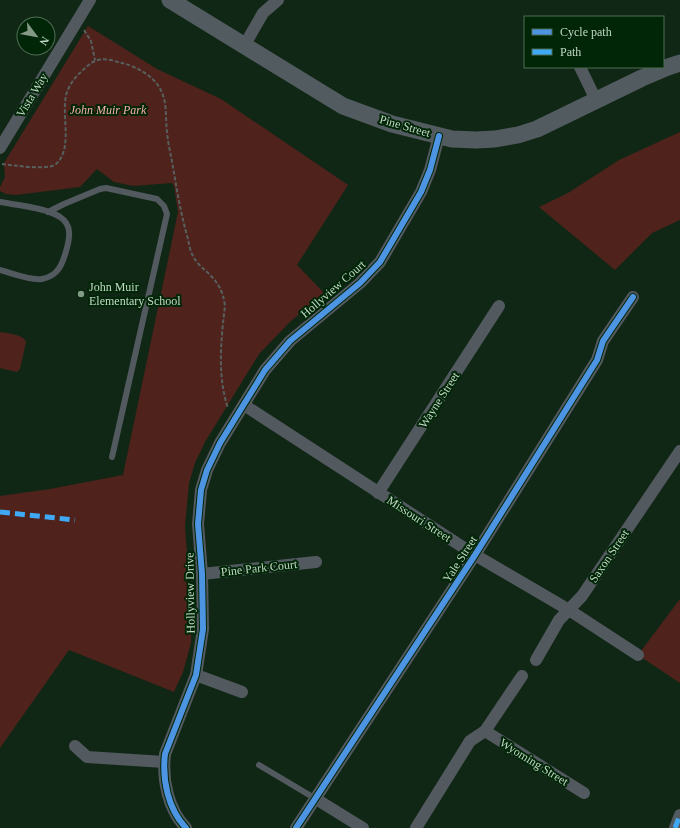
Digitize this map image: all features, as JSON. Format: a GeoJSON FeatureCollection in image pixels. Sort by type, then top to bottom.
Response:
{"type":"FeatureCollection","features":[{"type":"Feature","properties":{"kind":"street","name":"Vista Way"},"geometry":{"type":"LineString","coordinates":[[0,148],[90,0]]}},
{"type":"Feature","properties":{"kind":"street","name":"Pine Street"},"geometry":{"type":"LineString","coordinates":[[170,0],[343,106],[392,124],[452,138],[476,140],[495,139],[518,135],[537,129],[642,78],[680,63]]}},
{"type":"Feature","properties":{"kind":"street"},"geometry":{"type":"LineString","coordinates":[[244,46],[263,13],[278,0]]}},
{"type":"Feature","properties":{"kind":"street"},"geometry":{"type":"LineString","coordinates":[[580,68],[596,100]]}},
{"type":"Feature","properties":{"kind":"street","name":"Hollyview Court"},"geometry":{"type":"LineString","coordinates":[[244,405],[265,370],[290,341],[360,283],[380,262],[421,192],[430,170],[439,136]]}},
{"type":"Feature","properties":{"kind":"street","name":"Yale Street"},"geometry":{"type":"LineString","coordinates":[[296,828],[475,555],[597,360],[604,341],[633,297]]}},
{"type":"Feature","properties":{"kind":"street","name":"Wayne Street"},"geometry":{"type":"LineString","coordinates":[[378,493],[499,306]]}},
{"type":"Feature","properties":{"kind":"street","name":"Missouri Street"},"geometry":{"type":"LineString","coordinates":[[244,405],[475,555],[569,610],[638,655]]}},
{"type":"Feature","properties":{"kind":"street","name":"Hollyview Drive"},"geometry":{"type":"LineString","coordinates":[[186,828],[179,820],[168,799],[164,762],[165,754],[196,675],[203,629],[202,574],[198,524],[201,490],[207,470],[220,443],[244,405]]}},
{"type":"Feature","properties":{"kind":"street","name":"Saxon Street"},"geometry":{"type":"LineString","coordinates":[[536,660],[559,620],[582,596],[680,451]]}},
{"type":"Feature","properties":{"kind":"street","name":"Pine Park Court"},"geometry":{"type":"LineString","coordinates":[[202,574],[316,562]]}},
{"type":"Feature","properties":{"kind":"street"},"geometry":{"type":"LineString","coordinates":[[196,675],[242,692]]}},
{"type":"Feature","properties":{"kind":"street"},"geometry":{"type":"LineString","coordinates":[[416,828],[470,741],[485,731],[522,676]]}},
{"type":"Feature","properties":{"kind":"street","name":"Wyoming Street"},"geometry":{"type":"LineString","coordinates":[[485,731],[584,793]]}},
{"type":"Feature","properties":{"kind":"street"},"geometry":{"type":"LineString","coordinates":[[75,746],[87,758],[164,762]]}},
{"type":"Feature","properties":{"kind":"street"},"geometry":{"type":"LineString","coordinates":[[316,799],[363,828]]}},
{"type":"Feature","properties":{"kind":"street"},"geometry":{"type":"LineString","coordinates":[[675,828],[680,815]]}},
{"type":"Feature","properties":{"kind":"lane"},"geometry":{"type":"LineString","coordinates":[[48,212],[64,204],[106,188],[157,199],[164,206],[167,214],[112,456]]}},
{"type":"Feature","properties":{"kind":"lane"},"geometry":{"type":"LineString","coordinates":[[0,202],[60,216],[66,222],[70,237],[62,264],[57,272],[42,279],[34,279],[0,270]]}},
{"type":"Feature","properties":{"kind":"lane"},"geometry":{"type":"LineString","coordinates":[[259,765],[316,799]]}},
{"type":"Feature","properties":{"kind":"path"},"geometry":{"type":"LineString","coordinates":[[83,28],[91,41],[95,60]]}},
{"type":"Feature","properties":{"kind":"green space","name":"John Muir Park"},"geometry":{"type":"Polygon","coordinates":[[[88,26],[157,69],[221,99],[348,185],[297,265],[324,293],[290,322],[259,354],[205,442],[195,463],[189,483],[185,526],[191,613],[191,643],[183,672],[174,692],[69,650],[0,748],[0,496],[50,489],[123,475],[178,212],[174,186],[172,183],[133,186],[114,182],[97,169],[80,187],[16,195],[6,194],[0,191],[0,187],[5,177],[4,163],[88,26]]]}},
{"type":"Feature","properties":{"kind":"green space"},"geometry":{"type":"Polygon","coordinates":[[[680,132],[680,220],[652,233],[615,270],[539,207],[568,193],[619,160],[680,132]]]}},
{"type":"Feature","properties":{"kind":"green space"},"geometry":{"type":"Polygon","coordinates":[[[1,332],[22,337],[26,342],[20,369],[17,372],[0,368],[1,332]]]}},
{"type":"Feature","properties":{"kind":"green space"},"geometry":{"type":"Polygon","coordinates":[[[680,599],[680,683],[638,655],[680,599]]]}},
{"type":"Feature","properties":{"kind":"marked path"},"geometry":{"type":"LineString","coordinates":[[0,512],[75,520]]}},
{"type":"Feature","properties":{"kind":"marked path"},"geometry":{"type":"LineString","coordinates":[[675,828],[680,815]]}},
{"type":"Feature","properties":{"kind":"cycle path"},"geometry":{"type":"LineString","coordinates":[[186,828],[175,812],[171,803],[164,774],[164,764],[165,754],[196,675],[203,629],[202,574],[198,524],[201,490],[207,470],[220,443],[265,370],[290,341],[360,283],[380,262],[421,192],[430,170],[439,136]]}},
{"type":"Feature","properties":{"kind":"cycle path"},"geometry":{"type":"LineString","coordinates":[[296,828],[475,555],[597,360],[603,341],[633,297]]}},
{"type":"Feature","properties":{"kind":"place","name":"John Muir Elementary School"},"geometry":{"type":"Point","coordinates":[81,294]}}]}
